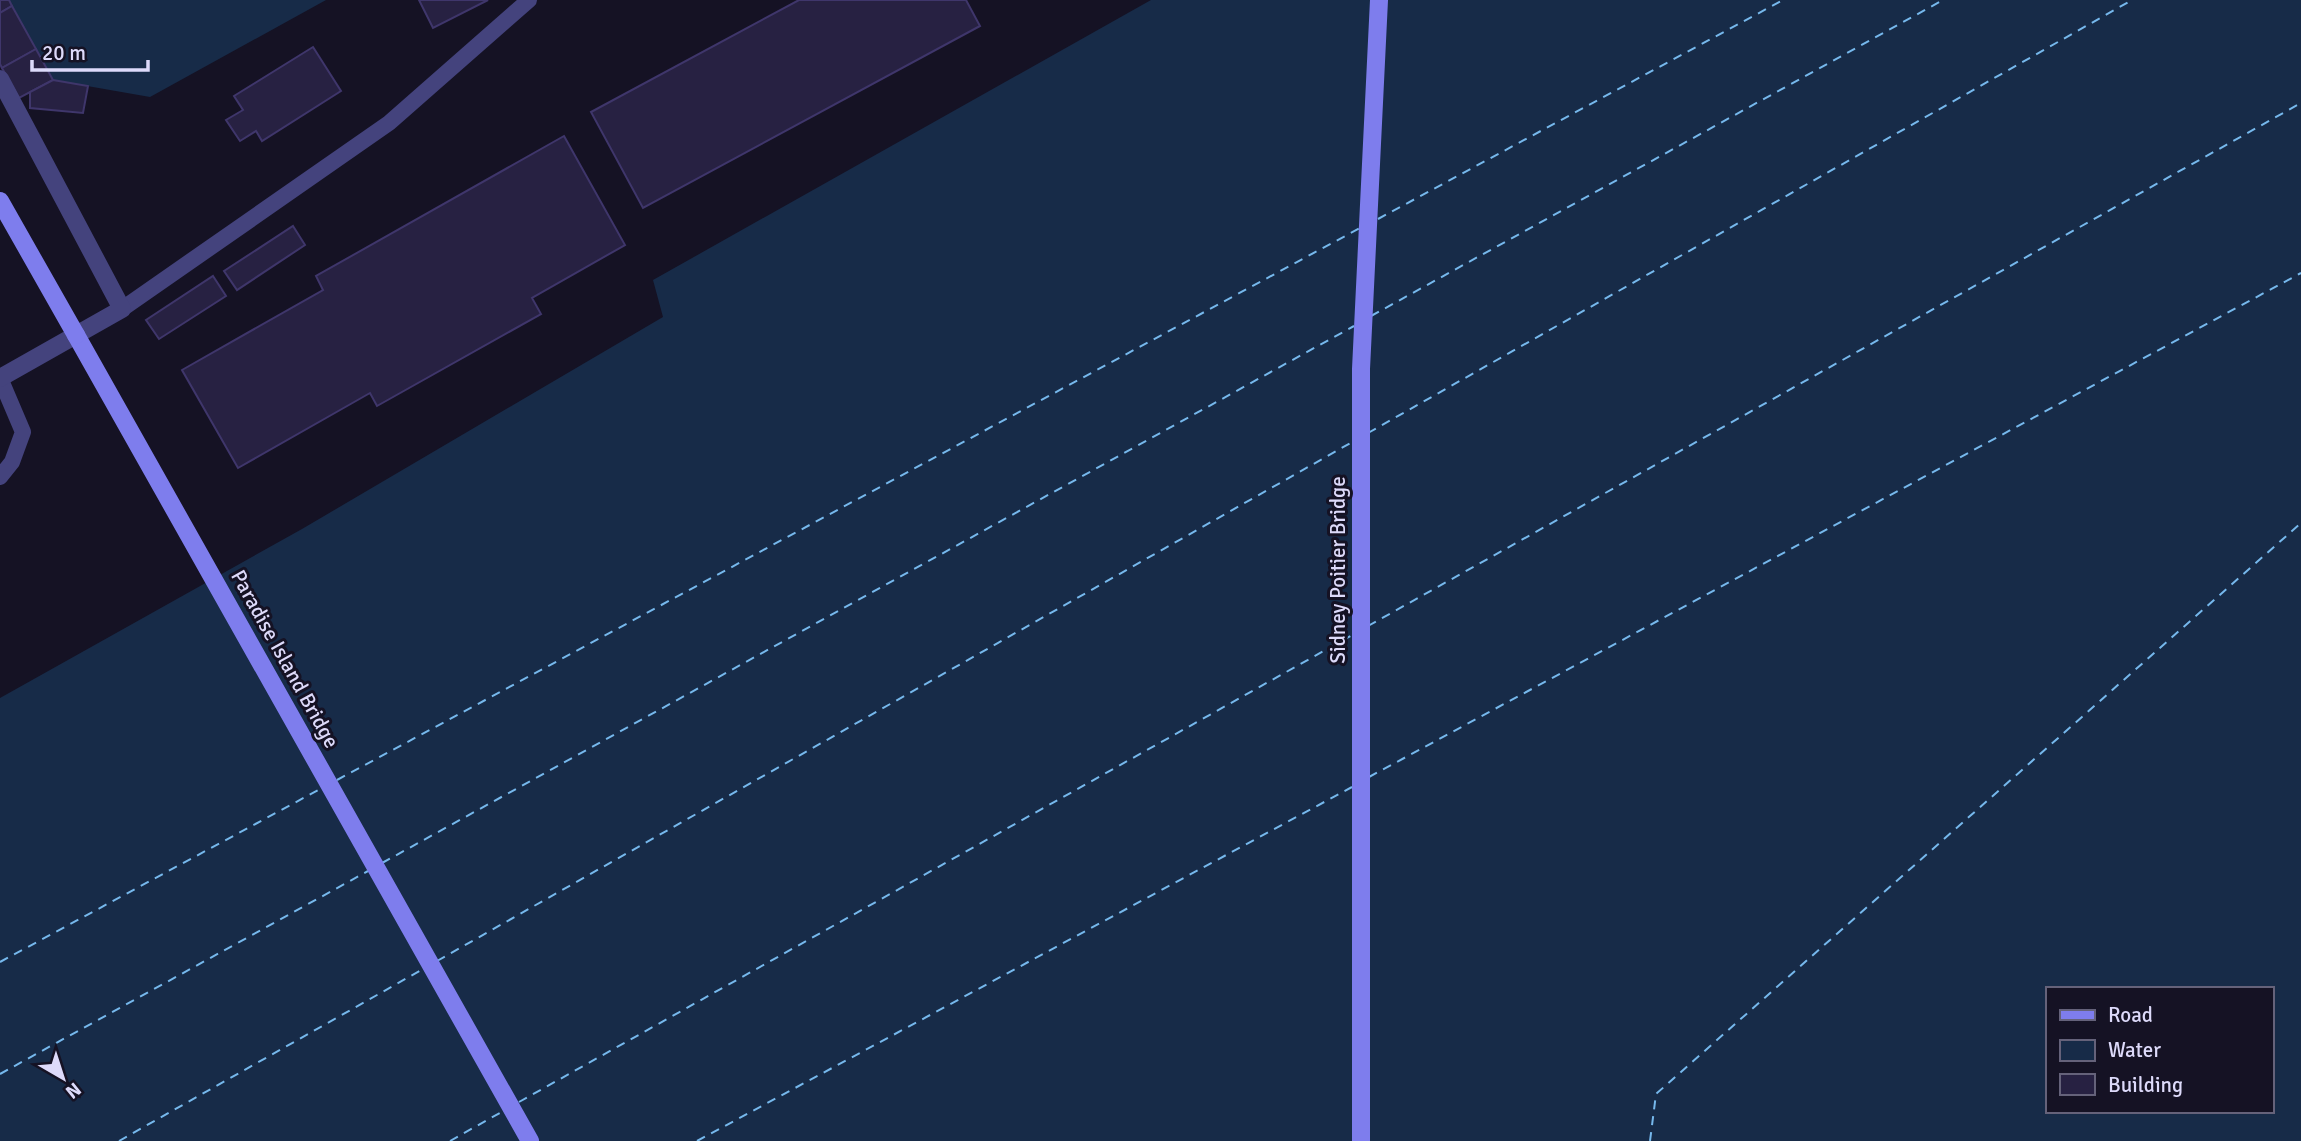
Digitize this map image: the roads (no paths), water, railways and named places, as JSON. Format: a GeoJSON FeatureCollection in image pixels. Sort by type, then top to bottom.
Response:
{"type":"FeatureCollection","features":[{"type":"Feature","properties":{"kind":"main road","name":"Sidney Poitier Bridge"},"geometry":{"type":"LineString","coordinates":[[1361,1141],[1361,369],[1379,0]]}},
{"type":"Feature","properties":{"kind":"main road","name":"Paradise Island Bridge"},"geometry":{"type":"LineString","coordinates":[[0,201],[530,1141]]}},
{"type":"Feature","properties":{"kind":"street"},"geometry":{"type":"LineString","coordinates":[[0,79],[122,309],[0,378]]}},
{"type":"Feature","properties":{"kind":"lane"},"geometry":{"type":"LineString","coordinates":[[122,309],[389,123],[529,0]]}},
{"type":"Feature","properties":{"kind":"lane"},"geometry":{"type":"LineString","coordinates":[[0,378],[23,432],[12,462],[0,477]]}},
{"type":"Feature","properties":{"kind":"water"},"geometry":{"type":"Polygon","coordinates":[[[9,0],[326,0],[150,97],[53,80],[9,0]]]}},
{"type":"Feature","properties":{"kind":"water"},"geometry":{"type":"Polygon","coordinates":[[[1151,0],[2301,0],[2301,1141],[0,1141],[0,698],[302,529],[663,317],[653,280],[1151,0]]]}}]}
